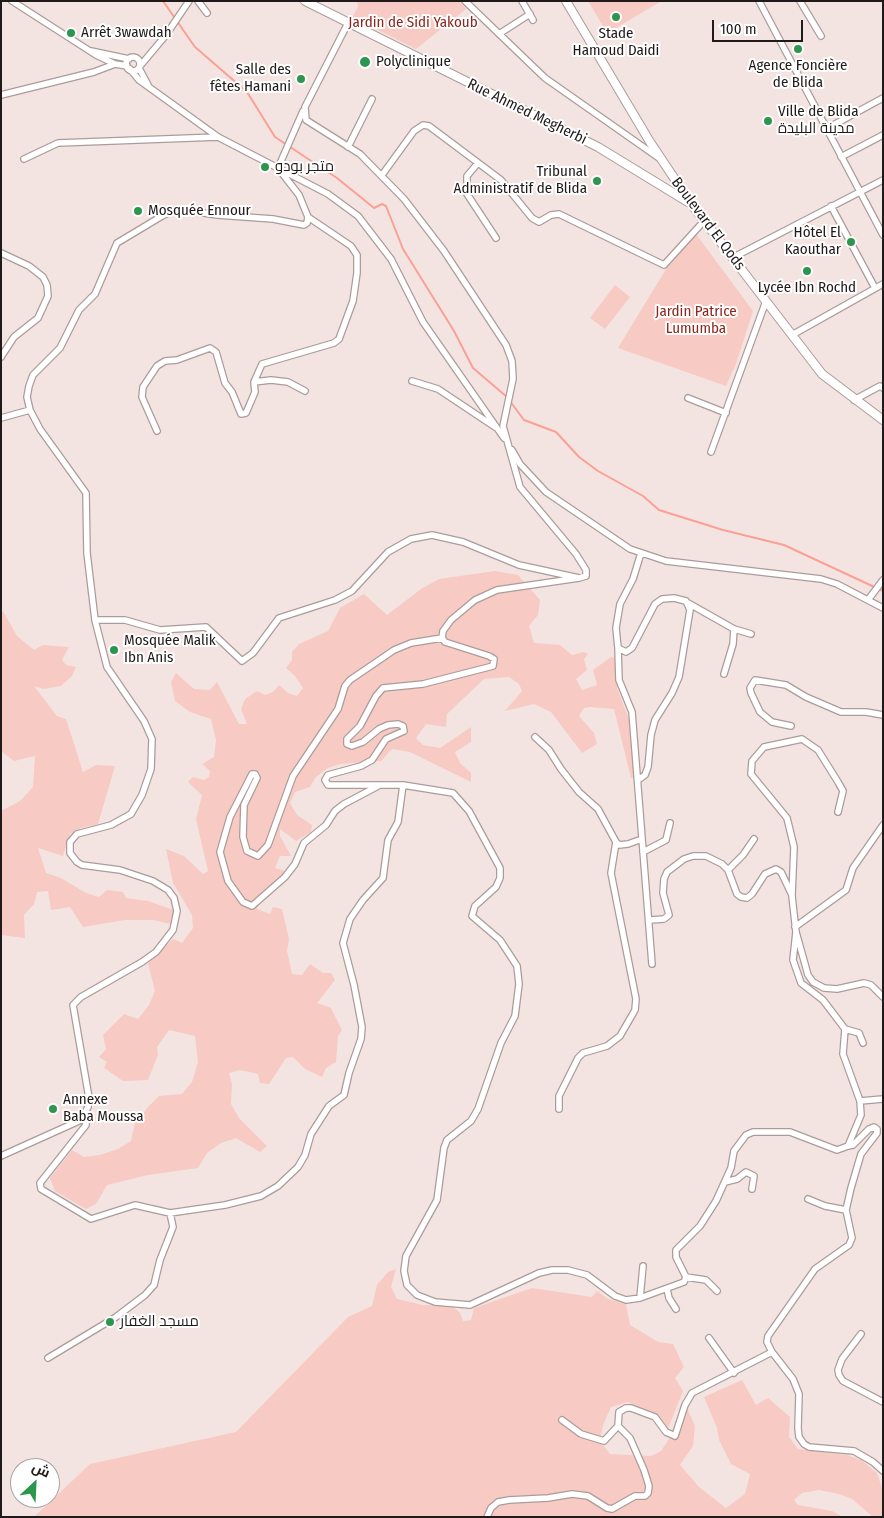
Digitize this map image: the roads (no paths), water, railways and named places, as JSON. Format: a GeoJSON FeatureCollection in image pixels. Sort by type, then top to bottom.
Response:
{"type":"FeatureCollection","features":[{"type":"Feature","properties":{"kind":"main road","name":"Rue Ahmed Megherbi"},"geometry":{"type":"LineString","coordinates":[[305,1],[598,147],[692,205]]}},
{"type":"Feature","properties":{"kind":"main road","name":"Boulevard El Qods"},"geometry":{"type":"LineString","coordinates":[[566,1],[661,159],[704,221],[734,257],[822,374],[883,420]]}},
{"type":"Feature","properties":{"kind":"street"},"geometry":{"type":"LineString","coordinates":[[15,2],[91,51],[116,64],[139,67],[166,35],[189,1]]}},
{"type":"Feature","properties":{"kind":"street"},"geometry":{"type":"LineString","coordinates":[[198,1],[207,13]]}},
{"type":"Feature","properties":{"kind":"street"},"geometry":{"type":"LineString","coordinates":[[465,1],[545,78],[661,159]]}},
{"type":"Feature","properties":{"kind":"street"},"geometry":{"type":"LineString","coordinates":[[499,34],[532,17],[522,1]]}},
{"type":"Feature","properties":{"kind":"street"},"geometry":{"type":"LineString","coordinates":[[758,1],[882,231]]}},
{"type":"Feature","properties":{"kind":"street"},"geometry":{"type":"LineString","coordinates":[[800,1],[820,36]]}},
{"type":"Feature","properties":{"kind":"street"},"geometry":{"type":"LineString","coordinates":[[278,168],[305,107],[348,23]]}},
{"type":"Feature","properties":{"kind":"street"},"geometry":{"type":"LineString","coordinates":[[91,51],[129,58],[151,54]]}},
{"type":"Feature","properties":{"kind":"street"},"geometry":{"type":"LineString","coordinates":[[129,58],[128,67],[140,80],[218,137],[328,194],[358,216],[391,259],[424,322],[500,427],[520,464],[546,492],[592,525],[630,549],[641,553],[666,561],[821,579],[883,608]]}},
{"type":"Feature","properties":{"kind":"street"},"geometry":{"type":"LineString","coordinates":[[137,58],[148,86]]}},
{"type":"Feature","properties":{"kind":"street"},"geometry":{"type":"LineString","coordinates":[[1,95],[94,72],[116,64]]}},
{"type":"Feature","properties":{"kind":"street"},"geometry":{"type":"LineString","coordinates":[[826,128],[883,98]]}},
{"type":"Feature","properties":{"kind":"street"},"geometry":{"type":"LineString","coordinates":[[348,147],[372,100]]}},
{"type":"Feature","properties":{"kind":"street"},"geometry":{"type":"LineString","coordinates":[[305,107],[306,120],[360,154],[382,175],[434,237],[506,345],[512,361],[513,380],[500,427]]}},
{"type":"Feature","properties":{"kind":"street"},"geometry":{"type":"LineString","coordinates":[[382,175],[414,131],[423,125],[429,126],[509,187],[532,218],[539,222],[551,215],[559,214],[664,265],[704,221]]}},
{"type":"Feature","properties":{"kind":"street"},"geometry":{"type":"LineString","coordinates":[[841,158],[883,135]]}},
{"type":"Feature","properties":{"kind":"street"},"geometry":{"type":"LineString","coordinates":[[24,159],[58,143],[218,137]]}},
{"type":"Feature","properties":{"kind":"street"},"geometry":{"type":"LineString","coordinates":[[639,144],[646,143],[648,138]]}},
{"type":"Feature","properties":{"kind":"street"},"geometry":{"type":"LineString","coordinates":[[478,163],[468,176],[467,194],[496,238]]}},
{"type":"Feature","properties":{"kind":"street"},"geometry":{"type":"LineString","coordinates":[[156,431],[142,398],[143,387],[157,366],[165,361],[177,360],[210,348],[216,352],[225,384],[232,392],[241,414],[246,413],[254,392],[254,382],[262,364],[334,344],[339,340],[350,312],[357,273],[357,255],[351,246],[308,218],[299,195],[278,168]]}},
{"type":"Feature","properties":{"kind":"street"},"geometry":{"type":"LineString","coordinates":[[734,257],[883,180]]}},
{"type":"Feature","properties":{"kind":"street"},"geometry":{"type":"LineString","coordinates":[[831,206],[876,288]]}},
{"type":"Feature","properties":{"kind":"street"},"geometry":{"type":"LineString","coordinates":[[308,218],[304,225],[273,219],[217,215],[177,209],[117,243],[95,294],[79,310],[60,348],[33,375],[27,397],[30,410],[40,429],[86,494],[88,553],[95,620],[107,667],[144,721],[152,739],[151,769],[142,795],[131,814],[111,825],[77,834],[70,842],[70,853],[76,862],[82,865],[120,870],[152,881],[168,890],[174,898],[177,911],[172,930],[156,952],[142,962],[81,996],[73,1005],[89,1098],[86,1125],[43,1177],[41,1190],[91,1219],[135,1205],[170,1213],[225,1205],[262,1196],[278,1186],[298,1167],[305,1155],[311,1134],[330,1106],[344,1096],[349,1073],[361,1039],[362,1027],[343,943],[350,919],[363,900],[383,878],[388,840],[398,822],[403,785]]}},
{"type":"Feature","properties":{"kind":"street"},"geometry":{"type":"LineString","coordinates":[[1,252],[29,266],[43,277],[48,296],[38,318],[14,337],[1,357]]}},
{"type":"Feature","properties":{"kind":"street"},"geometry":{"type":"LineString","coordinates":[[792,334],[883,284]]}},
{"type":"Feature","properties":{"kind":"street"},"geometry":{"type":"LineString","coordinates":[[711,452],[766,301]]}},
{"type":"Feature","properties":{"kind":"street"},"geometry":{"type":"LineString","coordinates":[[254,382],[271,380],[288,382],[305,391]]}},
{"type":"Feature","properties":{"kind":"street"},"geometry":{"type":"LineString","coordinates":[[412,381],[438,390],[500,427]]}},
{"type":"Feature","properties":{"kind":"street"},"geometry":{"type":"LineString","coordinates":[[854,400],[880,386],[883,388]]}},
{"type":"Feature","properties":{"kind":"street"},"geometry":{"type":"LineString","coordinates":[[688,398],[726,413]]}},
{"type":"Feature","properties":{"kind":"street"},"geometry":{"type":"LineString","coordinates":[[1,418],[30,410]]}},
{"type":"Feature","properties":{"kind":"street"},"geometry":{"type":"LineString","coordinates":[[442,638],[443,631],[451,620],[474,600],[497,590],[586,576],[586,570],[576,554],[520,487],[507,442]]}},
{"type":"Feature","properties":{"kind":"street"},"geometry":{"type":"LineString","coordinates":[[95,620],[125,620],[160,630],[206,627],[242,661],[253,653],[279,618],[344,596],[352,591],[388,552],[411,539],[432,535],[463,542],[519,565],[579,578]]}},
{"type":"Feature","properties":{"kind":"street"},"geometry":{"type":"LineString","coordinates":[[641,553],[633,578],[620,604],[616,628],[619,680],[632,712],[638,780],[637,796],[650,920],[652,964]]}},
{"type":"Feature","properties":{"kind":"street"},"geometry":{"type":"LineString","coordinates":[[868,600],[883,580]]}},
{"type":"Feature","properties":{"kind":"street"},"geometry":{"type":"LineString","coordinates":[[618,648],[626,652],[632,648],[655,604],[668,598],[688,603],[734,630],[751,634]]}},
{"type":"Feature","properties":{"kind":"street"},"geometry":{"type":"LineString","coordinates":[[638,780],[645,775],[648,768],[651,735],[655,720],[672,693],[679,677],[690,610],[688,603]]}},
{"type":"Feature","properties":{"kind":"street"},"geometry":{"type":"LineString","coordinates":[[724,674],[735,636],[734,630]]}},
{"type":"Feature","properties":{"kind":"street"},"geometry":{"type":"LineString","coordinates":[[442,638],[445,642],[489,656],[494,660],[493,666],[423,684],[383,688],[376,696],[360,726],[347,739],[347,744],[352,746],[364,742],[379,729],[388,725],[398,724],[404,726],[404,732],[386,739],[372,760],[361,766],[328,775],[325,780],[328,786],[403,785],[453,793],[469,811],[500,868],[500,878],[496,887],[475,906],[472,916],[500,940],[517,966],[519,984],[515,1016],[501,1043],[478,1109],[471,1121],[447,1140],[444,1148],[437,1200],[406,1256],[404,1271],[407,1285],[417,1295],[435,1302],[470,1305],[539,1273],[552,1270],[568,1270],[587,1275],[615,1296],[626,1300],[640,1298],[667,1289],[684,1282],[686,1277]]}},
{"type":"Feature","properties":{"kind":"street"},"geometry":{"type":"LineString","coordinates":[[379,786],[339,807],[326,825],[304,843],[295,864],[285,877],[252,906],[243,902],[228,881],[220,852],[230,817],[252,774],[255,774],[257,778],[244,805],[243,837],[247,851],[258,856],[268,845],[292,776],[338,709],[345,686],[350,680],[394,650],[412,643],[442,638]]}},
{"type":"Feature","properties":{"kind":"street"},"geometry":{"type":"LineString","coordinates":[[792,726],[772,722],[760,712],[750,688],[755,680],[786,685],[812,700],[841,712],[866,712],[883,715]]}},
{"type":"Feature","properties":{"kind":"street"},"geometry":{"type":"LineString","coordinates":[[535,737],[549,750],[561,770],[579,792],[598,809],[619,845],[642,839]]}},
{"type":"Feature","properties":{"kind":"street"},"geometry":{"type":"LineString","coordinates":[[838,812],[843,792],[818,750],[802,739],[764,747],[752,761],[751,774],[786,818],[794,847],[792,896],[795,929],[793,960],[801,983],[823,1000],[845,1029],[859,1033],[863,1043]]}},
{"type":"Feature","properties":{"kind":"street"},"geometry":{"type":"LineString","coordinates":[[643,852],[666,840],[670,823]]}},
{"type":"Feature","properties":{"kind":"street"},"geometry":{"type":"LineString","coordinates":[[795,929],[846,890],[858,860],[883,825]]}},
{"type":"Feature","properties":{"kind":"street"},"geometry":{"type":"LineString","coordinates":[[728,870],[743,855],[754,839]]}},
{"type":"Feature","properties":{"kind":"street"},"geometry":{"type":"LineString","coordinates":[[559,1109],[559,1096],[578,1058],[583,1053],[607,1046],[620,1036],[635,1010],[636,999],[611,873],[616,842]]}},
{"type":"Feature","properties":{"kind":"street"},"geometry":{"type":"LineString","coordinates":[[650,920],[664,919],[669,915],[663,893],[666,872],[684,859],[693,856],[706,856],[715,859],[728,870],[737,894],[741,897],[747,898],[752,894],[765,874],[776,869],[781,872],[792,896]]}},
{"type":"Feature","properties":{"kind":"street"},"geometry":{"type":"LineString","coordinates":[[795,929],[808,975],[813,982],[824,988],[837,989],[864,983],[870,985],[883,997]]}},
{"type":"Feature","properties":{"kind":"street"},"geometry":{"type":"LineString","coordinates":[[845,1029],[843,1054],[860,1101],[861,1115],[848,1146]]}},
{"type":"Feature","properties":{"kind":"street"},"geometry":{"type":"LineString","coordinates":[[860,1101],[883,1099]]}},
{"type":"Feature","properties":{"kind":"street"},"geometry":{"type":"LineString","coordinates":[[1,1156],[81,1120],[86,1112]]}},
{"type":"Feature","properties":{"kind":"street"},"geometry":{"type":"LineString","coordinates":[[686,1277],[676,1257],[676,1250],[700,1226],[725,1182],[731,1168],[734,1151],[746,1135],[753,1132],[790,1132],[837,1150],[853,1145],[869,1129],[874,1127],[877,1129],[877,1133],[861,1154],[846,1210],[852,1238],[849,1245],[815,1269],[768,1336],[767,1342],[772,1352],[793,1379],[799,1394],[798,1428],[799,1437],[804,1444],[809,1447],[854,1451],[873,1462],[883,1471]]}},
{"type":"Feature","properties":{"kind":"street"},"geometry":{"type":"LineString","coordinates":[[725,1182],[737,1179],[746,1172],[754,1176],[752,1189]]}},
{"type":"Feature","properties":{"kind":"street"},"geometry":{"type":"LineString","coordinates":[[808,1199],[825,1206],[846,1210]]}},
{"type":"Feature","properties":{"kind":"street"},"geometry":{"type":"LineString","coordinates":[[48,1358],[116,1317],[133,1301],[145,1295],[154,1285],[160,1260],[173,1227],[170,1213]]}},
{"type":"Feature","properties":{"kind":"street"},"geometry":{"type":"LineString","coordinates":[[640,1298],[643,1266]]}},
{"type":"Feature","properties":{"kind":"street"},"geometry":{"type":"LineString","coordinates":[[686,1277],[706,1280],[717,1291]]}},
{"type":"Feature","properties":{"kind":"street"},"geometry":{"type":"LineString","coordinates":[[667,1289],[669,1298],[676,1309]]}},
{"type":"Feature","properties":{"kind":"street"},"geometry":{"type":"LineString","coordinates":[[861,1334],[842,1359],[838,1370],[839,1376],[883,1402]]}},
{"type":"Feature","properties":{"kind":"street"},"geometry":{"type":"LineString","coordinates":[[709,1338],[734,1373]]}},
{"type":"Feature","properties":{"kind":"street"},"geometry":{"type":"LineString","coordinates":[[562,1420],[581,1434],[604,1441],[618,1426],[620,1412],[626,1408],[631,1408],[655,1418],[666,1432],[675,1436],[685,1405],[692,1393],[772,1352]]}},
{"type":"Feature","properties":{"kind":"street"},"geometry":{"type":"LineString","coordinates":[[488,1517],[492,1508],[498,1502],[509,1500],[548,1498],[572,1494],[588,1496],[607,1508],[612,1509],[635,1496],[645,1496],[649,1486],[644,1470],[630,1438],[618,1426]]}},
{"type":"Feature","properties":{"kind":"waterway"},"geometry":{"type":"LineString","coordinates":[[163,1],[195,47],[247,92],[275,137],[337,178],[374,208],[382,204],[386,206],[403,249],[454,331],[473,368],[507,397]]}},
{"type":"Feature","properties":{"kind":"waterway"},"geometry":{"type":"LineString","coordinates":[[510,401],[524,420],[556,432],[579,457],[598,471],[643,496],[659,510],[723,530],[784,545],[883,591]]}},
{"type":"Feature","properties":{"kind":"place","name":"Stade Hamoud Daidi"},"geometry":{"type":"Point","coordinates":[616,17]}},
{"type":"Feature","properties":{"kind":"place","name":"Arrêt 3wawdah"},"geometry":{"type":"Point","coordinates":[71,33]}},
{"type":"Feature","properties":{"kind":"place","name":"Agence Foncière de Blida"},"geometry":{"type":"Point","coordinates":[798,49]}},
{"type":"Feature","properties":{"kind":"place","name":"Polyclinique"},"geometry":{"type":"Point","coordinates":[365,62]}},
{"type":"Feature","properties":{"kind":"place","name":"Salle des fêtes Hamani"},"geometry":{"type":"Point","coordinates":[301,79]}},
{"type":"Feature","properties":{"kind":"place","name":"Ville de Blida مدينة البليدة"},"geometry":{"type":"Point","coordinates":[768,121]}},
{"type":"Feature","properties":{"kind":"place","name":"متجر بودو"},"geometry":{"type":"Point","coordinates":[265,167]}},
{"type":"Feature","properties":{"kind":"place","name":"Tribunal Administratif de Blida"},"geometry":{"type":"Point","coordinates":[597,181]}},
{"type":"Feature","properties":{"kind":"place","name":"Mosquée Ennour"},"geometry":{"type":"Point","coordinates":[138,211]}},
{"type":"Feature","properties":{"kind":"place","name":"Hôtel El Kaouthar"},"geometry":{"type":"Point","coordinates":[851,242]}},
{"type":"Feature","properties":{"kind":"place","name":"Lycée Ibn Rochd"},"geometry":{"type":"Point","coordinates":[807,271]}},
{"type":"Feature","properties":{"kind":"place","name":"Mosquée Malik Ibn Anis"},"geometry":{"type":"Point","coordinates":[114,650]}},
{"type":"Feature","properties":{"kind":"place","name":"Annexe Baba Moussa"},"geometry":{"type":"Point","coordinates":[53,1109]}},
{"type":"Feature","properties":{"kind":"place","name":"مسجد الغفار"},"geometry":{"type":"Point","coordinates":[110,1322]}},
{"type":"Feature","properties":{"kind":"park label","name":"Jardin de Sidi Yakoub"},"geometry":{"type":"Point","coordinates":[413,23]}},
{"type":"Feature","properties":{"kind":"park label","name":"Jardin Patrice Lumumba"},"geometry":{"type":"Point","coordinates":[696,320]}}]}
